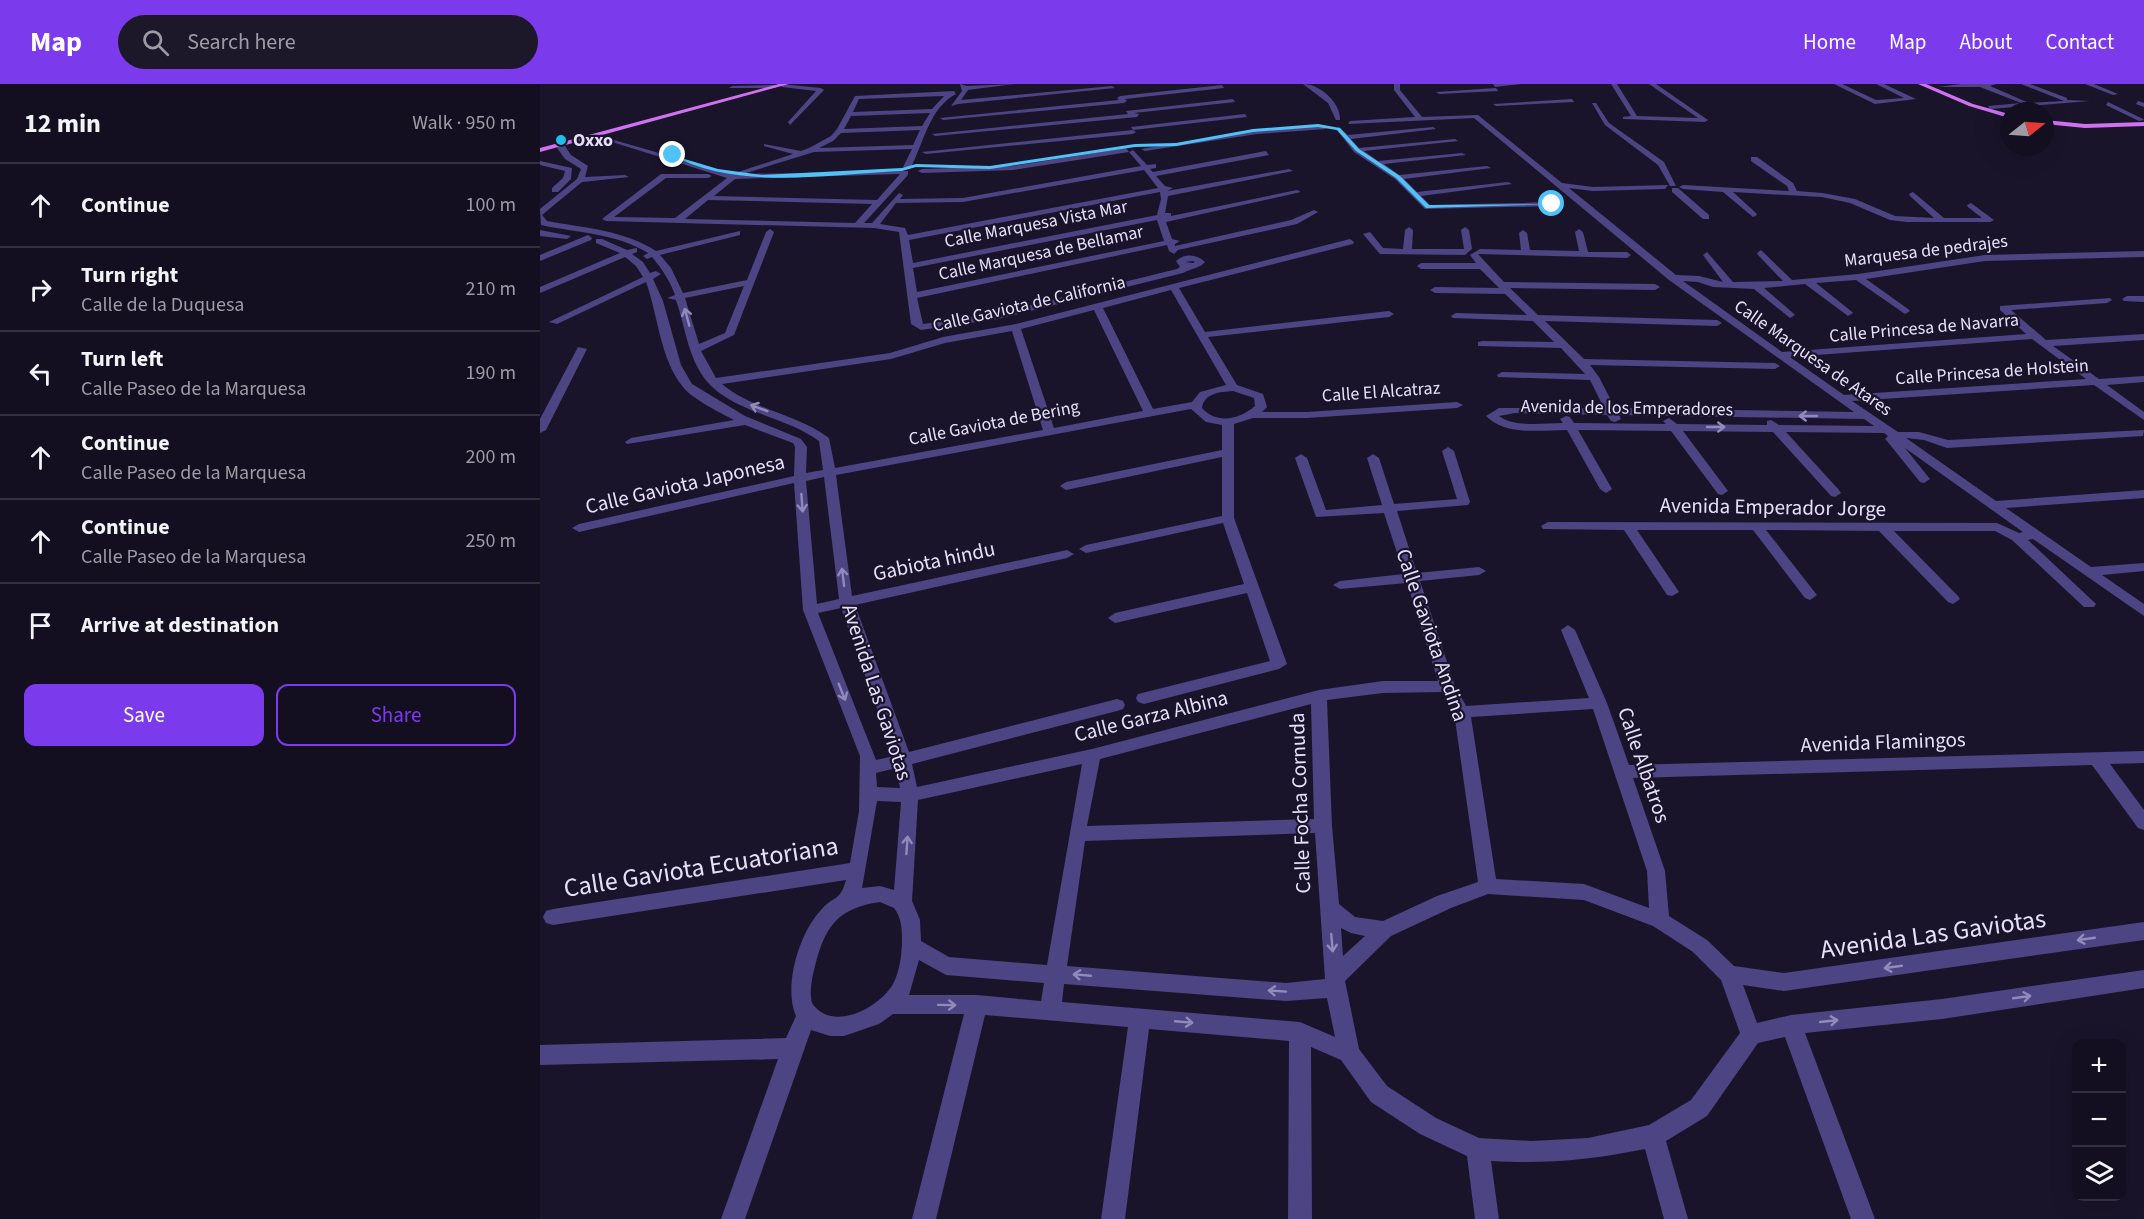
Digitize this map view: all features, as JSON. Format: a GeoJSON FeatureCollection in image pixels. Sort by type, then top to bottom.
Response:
{"type":"FeatureCollection","features":[{"type":"Feature","properties":{"kind":"main road"},"geometry":{"type":"LineString","coordinates":[[1921,84],[1971,105],[2000,112]]}},
{"type":"Feature","properties":{"kind":"main road"},"geometry":{"type":"LineString","coordinates":[[540,150],[784,85]]}},
{"type":"Feature","properties":{"kind":"main road"},"geometry":{"type":"LineString","coordinates":[[1938,85],[2000,110]]}},
{"type":"Feature","properties":{"kind":"main road"},"geometry":{"type":"LineString","coordinates":[[2054,121],[2085,126],[2143,121]]}},
{"type":"Feature","properties":{"kind":"street"},"geometry":{"type":"LineString","coordinates":[[812,150],[833,138],[839,131],[857,97],[949,94],[964,88],[1011,84]]}},
{"type":"Feature","properties":{"kind":"street"},"geometry":{"type":"LineString","coordinates":[[1306,84],[1328,97],[1337,108],[1338,119]]}},
{"type":"Feature","properties":{"kind":"street"},"geometry":{"type":"LineString","coordinates":[[1397,84],[1397,90],[1419,118]]}},
{"type":"Feature","properties":{"kind":"street"},"geometry":{"type":"LineString","coordinates":[[1439,92],[1518,84]]}},
{"type":"Feature","properties":{"kind":"street"},"geometry":{"type":"LineString","coordinates":[[1614,84],[1635,118]]}},
{"type":"Feature","properties":{"kind":"street"},"geometry":{"type":"LineString","coordinates":[[1625,118],[1707,122],[1652,84]]}},
{"type":"Feature","properties":{"kind":"street"},"geometry":{"type":"LineString","coordinates":[[1837,84],[1875,102],[1913,99],[1879,84]]}},
{"type":"Feature","properties":{"kind":"street"},"geometry":{"type":"LineString","coordinates":[[1938,85],[1993,84]]}},
{"type":"Feature","properties":{"kind":"street"},"geometry":{"type":"LineString","coordinates":[[2025,84],[2070,102]]}},
{"type":"Feature","properties":{"kind":"street"},"geometry":{"type":"LineString","coordinates":[[2088,84],[2115,94],[2095,95]]}},
{"type":"Feature","properties":{"kind":"street"},"geometry":{"type":"LineString","coordinates":[[784,85],[820,90],[790,123]]}},
{"type":"Feature","properties":{"kind":"street"},"geometry":{"type":"LineString","coordinates":[[955,102],[1112,85],[1132,113],[1135,140]]}},
{"type":"Feature","properties":{"kind":"street"},"geometry":{"type":"LineString","coordinates":[[1982,85],[2024,102]]}},
{"type":"Feature","properties":{"kind":"street"},"geometry":{"type":"LineString","coordinates":[[1495,86],[1502,102],[1496,104]]}},
{"type":"Feature","properties":{"kind":"street"},"geometry":{"type":"LineString","coordinates":[[732,88],[774,87]]}},
{"type":"Feature","properties":{"kind":"street"},"geometry":{"type":"LineString","coordinates":[[944,118],[1222,87]]}},
{"type":"Feature","properties":{"kind":"street"},"geometry":{"type":"LineString","coordinates":[[874,226],[922,165],[935,134],[964,88]]}},
{"type":"Feature","properties":{"kind":"street"},"geometry":{"type":"LineString","coordinates":[[857,226],[904,170],[914,147],[935,111],[949,94]]}},
{"type":"Feature","properties":{"kind":"street"},"geometry":{"type":"LineString","coordinates":[[2054,103],[2087,100]]}},
{"type":"Feature","properties":{"kind":"street"},"geometry":{"type":"LineString","coordinates":[[935,134],[1233,101]]}},
{"type":"Feature","properties":{"kind":"street"},"geometry":{"type":"LineString","coordinates":[[1488,105],[1572,101]]}},
{"type":"Feature","properties":{"kind":"street"},"geometry":{"type":"LineString","coordinates":[[1594,104],[1607,124],[1661,164],[1674,187],[1706,218]]}},
{"type":"Feature","properties":{"kind":"street"},"geometry":{"type":"LineString","coordinates":[[2108,104],[2143,121]]}},
{"type":"Feature","properties":{"kind":"street"},"geometry":{"type":"LineString","coordinates":[[1990,106],[2000,105]]}},
{"type":"Feature","properties":{"kind":"street"},"geometry":{"type":"LineString","coordinates":[[847,114],[935,111]]}},
{"type":"Feature","properties":{"kind":"street","name":"Calle Marquesa de Atares"},"geometry":{"type":"LineString","coordinates":[[1419,118],[1476,112],[1692,293],[2144,611]]}},
{"type":"Feature","properties":{"kind":"street"},"geometry":{"type":"LineString","coordinates":[[912,296],[902,230],[874,226],[606,219],[664,176],[904,170],[1135,129],[1245,116]]}},
{"type":"Feature","properties":{"kind":"street"},"geometry":{"type":"LineString","coordinates":[[1321,127],[1318,123],[1328,119],[1350,123],[1419,118]]}},
{"type":"Feature","properties":{"kind":"street"},"geometry":{"type":"LineString","coordinates":[[922,165],[1013,168],[1257,132],[1321,127],[1338,129],[1349,127],[1350,123]]}},
{"type":"Feature","properties":{"kind":"street"},"geometry":{"type":"LineString","coordinates":[[839,131],[926,128]]}},
{"type":"Feature","properties":{"kind":"street"},"geometry":{"type":"LineString","coordinates":[[1338,129],[1357,150],[1398,177],[1428,207],[1552,204]]}},
{"type":"Feature","properties":{"kind":"street"},"geometry":{"type":"LineString","coordinates":[[1346,137],[1433,129]]}},
{"type":"Feature","properties":{"kind":"street"},"geometry":{"type":"LineString","coordinates":[[608,132],[720,175]]}},
{"type":"Feature","properties":{"kind":"street"},"geometry":{"type":"LineString","coordinates":[[595,135],[734,176]]}},
{"type":"Feature","properties":{"kind":"street"},"geometry":{"type":"LineString","coordinates":[[1357,150],[1455,141]]}},
{"type":"Feature","properties":{"kind":"street"},"geometry":{"type":"LineString","coordinates":[[561,144],[561,148],[568,157],[585,168],[580,180],[541,219],[587,235],[637,258],[660,301],[675,363],[684,378],[721,408],[746,421]]}},
{"type":"Feature","properties":{"kind":"street"},"geometry":{"type":"LineString","coordinates":[[766,144],[799,153]]}},
{"type":"Feature","properties":{"kind":"street"},"geometry":{"type":"LineString","coordinates":[[675,222],[734,176],[799,153],[812,150],[914,147]]}},
{"type":"Feature","properties":{"kind":"street"},"geometry":{"type":"LineString","coordinates":[[1136,149],[1167,191],[1165,218],[1174,245]]}},
{"type":"Feature","properties":{"kind":"street"},"geometry":{"type":"LineString","coordinates":[[894,201],[956,201],[1266,153]]}},
{"type":"Feature","properties":{"kind":"street"},"geometry":{"type":"LineString","coordinates":[[1376,163],[1462,155]]}},
{"type":"Feature","properties":{"kind":"street"},"geometry":{"type":"LineString","coordinates":[[1754,159],[1790,185],[1794,193]]}},
{"type":"Feature","properties":{"kind":"street"},"geometry":{"type":"LineString","coordinates":[[540,163],[569,170],[567,179],[560,187],[540,201]]}},
{"type":"Feature","properties":{"kind":"street"},"geometry":{"type":"LineString","coordinates":[[1398,177],[1487,168]]}},
{"type":"Feature","properties":{"kind":"street"},"geometry":{"type":"LineString","coordinates":[[905,238],[1289,171]]}},
{"type":"Feature","properties":{"kind":"street"},"geometry":{"type":"LineString","coordinates":[[580,180],[625,177]]}},
{"type":"Feature","properties":{"kind":"street"},"geometry":{"type":"LineString","coordinates":[[1417,194],[1508,184]]}},
{"type":"Feature","properties":{"kind":"street"},"geometry":{"type":"LineString","coordinates":[[1561,185],[1593,189],[1674,187],[1794,193],[1852,201],[1899,219],[1990,220],[1971,205]]}},
{"type":"Feature","properties":{"kind":"street"},"geometry":{"type":"LineString","coordinates":[[550,189],[560,187]]}},
{"type":"Feature","properties":{"kind":"street"},"geometry":{"type":"LineString","coordinates":[[1724,188],[1753,215]]}},
{"type":"Feature","properties":{"kind":"street"},"geometry":{"type":"LineString","coordinates":[[1577,197],[1590,195],[1594,192],[1593,189]]}},
{"type":"Feature","properties":{"kind":"street","name":"Calle Marquesa Vista Mar"},"geometry":{"type":"LineString","coordinates":[[909,266],[1297,192]]}},
{"type":"Feature","properties":{"kind":"street"},"geometry":{"type":"LineString","coordinates":[[1914,194],[1943,221]]}},
{"type":"Feature","properties":{"kind":"street"},"geometry":{"type":"LineString","coordinates":[[703,198],[879,202]]}},
{"type":"Feature","properties":{"kind":"street","name":"Calle Marquesa de Bellamar"},"geometry":{"type":"LineString","coordinates":[[912,296],[1294,222],[1314,212]]}},
{"type":"Feature","properties":{"kind":"street"},"geometry":{"type":"LineString","coordinates":[[1407,251],[1409,230]]}},
{"type":"Feature","properties":{"kind":"street"},"geometry":{"type":"LineString","coordinates":[[1465,230],[1472,252],[1482,266],[1594,377],[1618,425]]}},
{"type":"Feature","properties":{"kind":"street"},"geometry":{"type":"LineString","coordinates":[[637,258],[737,232]]}},
{"type":"Feature","properties":{"kind":"street"},"geometry":{"type":"LineString","coordinates":[[696,349],[729,335],[748,282],[770,232]]}},
{"type":"Feature","properties":{"kind":"street"},"geometry":{"type":"LineString","coordinates":[[1523,232],[1526,253]]}},
{"type":"Feature","properties":{"kind":"street"},"geometry":{"type":"LineString","coordinates":[[1579,232],[1584,254]]}},
{"type":"Feature","properties":{"kind":"street"},"geometry":{"type":"LineString","coordinates":[[1367,234],[1378,250],[1628,255]]}},
{"type":"Feature","properties":{"kind":"street"},"geometry":{"type":"LineString","coordinates":[[544,235],[587,235],[632,240],[656,253],[681,295],[696,349],[710,378]]}},
{"type":"Feature","properties":{"kind":"street"},"geometry":{"type":"LineString","coordinates":[[540,258],[587,235]]}},
{"type":"Feature","properties":{"kind":"street","name":"Calle Gaviota de California"},"geometry":{"type":"LineString","coordinates":[[710,378],[891,356],[943,340],[1016,327],[1350,242]]}},
{"type":"Feature","properties":{"kind":"street","name":"Calle Gaviota de California"},"geometry":{"type":"LineString","coordinates":[[912,296],[916,324],[921,327],[998,316],[1180,271],[1188,261],[1174,245]]}},
{"type":"Feature","properties":{"kind":"street"},"geometry":{"type":"LineString","coordinates":[[540,291],[628,252],[646,247]]}},
{"type":"Feature","properties":{"kind":"street"},"geometry":{"type":"LineString","coordinates":[[1761,253],[1790,283]]}},
{"type":"Feature","properties":{"kind":"street","name":"Marquesa de pedrajes"},"geometry":{"type":"LineString","coordinates":[[1672,278],[1699,279],[1713,284],[1756,286],[1858,277],[1986,258],[2144,254]]}},
{"type":"Feature","properties":{"kind":"street"},"geometry":{"type":"LineString","coordinates":[[1707,255],[1730,285]]}},
{"type":"Feature","properties":{"kind":"street"},"geometry":{"type":"LineString","coordinates":[[1421,266],[1482,266]]}},
{"type":"Feature","properties":{"kind":"street"},"geometry":{"type":"LineString","coordinates":[[554,322],[649,277],[668,271]]}},
{"type":"Feature","properties":{"kind":"street"},"geometry":{"type":"LineString","coordinates":[[1858,277],[1905,311]]}},
{"type":"Feature","properties":{"kind":"street"},"geometry":{"type":"LineString","coordinates":[[660,301],[748,282]]}},
{"type":"Feature","properties":{"kind":"street"},"geometry":{"type":"LineString","coordinates":[[1808,282],[1848,313]]}},
{"type":"Feature","properties":{"kind":"street"},"geometry":{"type":"LineString","coordinates":[[1692,293],[1705,291],[1713,284]]}},
{"type":"Feature","properties":{"kind":"street"},"geometry":{"type":"LineString","coordinates":[[1173,286],[1233,388]]}},
{"type":"Feature","properties":{"kind":"street"},"geometry":{"type":"LineString","coordinates":[[1756,286],[1790,315]]}},
{"type":"Feature","properties":{"kind":"street"},"geometry":{"type":"LineString","coordinates":[[1435,290],[1655,287]]}},
{"type":"Feature","properties":{"kind":"street"},"geometry":{"type":"LineString","coordinates":[[2127,299],[2144,299]]}},
{"type":"Feature","properties":{"kind":"street"},"geometry":{"type":"LineString","coordinates":[[2107,300],[2003,308],[2034,336],[2096,382],[2144,426]]}},
{"type":"Feature","properties":{"kind":"street"},"geometry":{"type":"LineString","coordinates":[[1097,306],[1149,413]]}},
{"type":"Feature","properties":{"kind":"street"},"geometry":{"type":"LineString","coordinates":[[1203,335],[1389,314]]}},
{"type":"Feature","properties":{"kind":"street"},"geometry":{"type":"LineString","coordinates":[[1456,316],[1717,323]]}},
{"type":"Feature","properties":{"kind":"street"},"geometry":{"type":"LineString","coordinates":[[1016,327],[1049,430]]}},
{"type":"Feature","properties":{"kind":"street","name":"Calle Princesa de Navarra"},"geometry":{"type":"LineString","coordinates":[[1781,356],[2034,336]]}},
{"type":"Feature","properties":{"kind":"street","name":"Calle Princesa de Navarra"},"geometry":{"type":"LineString","coordinates":[[2045,343],[2144,337]]}},
{"type":"Feature","properties":{"kind":"street"},"geometry":{"type":"LineString","coordinates":[[1482,344],[1562,345]]}},
{"type":"Feature","properties":{"kind":"street"},"geometry":{"type":"LineString","coordinates":[[540,430],[582,349]]}},
{"type":"Feature","properties":{"kind":"street"},"geometry":{"type":"LineString","coordinates":[[1581,362],[1775,366]]}},
{"type":"Feature","properties":{"kind":"street"},"geometry":{"type":"LineString","coordinates":[[1502,375],[1594,377]]}},
{"type":"Feature","properties":{"kind":"street","name":"Avenida Las Gaviotas"},"geometry":{"type":"LineString","coordinates":[[710,378],[748,404],[811,428],[825,440],[831,472],[846,601],[903,759],[910,795],[902,903],[908,913],[913,946],[901,989],[889,1004],[872,1016],[854,1024],[835,1026],[819,1023],[807,1015]]}},
{"type":"Feature","properties":{"kind":"street","name":"Calle Princesa de HoIstein"},"geometry":{"type":"LineString","coordinates":[[1841,398],[2144,379]]}},
{"type":"Feature","properties":{"kind":"street"},"geometry":{"type":"LineString","coordinates":[[1144,698],[1279,664],[1228,518],[1228,422],[1204,417],[1195,405],[1198,399],[1212,391],[1233,388],[1259,396],[1257,411]]}},
{"type":"Feature","properties":{"kind":"street","name":"Calle Gaviota de Bering"},"geometry":{"type":"LineString","coordinates":[[800,478],[1049,430],[1195,405]]}},
{"type":"Feature","properties":{"kind":"street","name":"Calle El Alcatraz"},"geometry":{"type":"LineString","coordinates":[[1228,422],[1257,411],[1307,415],[1457,405]]}},
{"type":"Feature","properties":{"kind":"street"},"geometry":{"type":"LineString","coordinates":[[540,408],[553,406]]}},
{"type":"Feature","properties":{"kind":"street","name":"Avenida de los Emperadores"},"geometry":{"type":"LineString","coordinates":[[1866,416],[1499,411],[1492,416],[1503,424],[1775,427],[1892,433],[1930,437],[1947,444],[2144,426]]}},
{"type":"Feature","properties":{"kind":"street"},"geometry":{"type":"LineString","coordinates":[[1561,411],[1606,489]]}},
{"type":"Feature","properties":{"kind":"street"},"geometry":{"type":"LineString","coordinates":[[1664,413],[1672,427],[1722,490]]}},
{"type":"Feature","properties":{"kind":"street"},"geometry":{"type":"LineString","coordinates":[[1765,416],[1835,493]]}},
{"type":"Feature","properties":{"kind":"street"},"geometry":{"type":"LineString","coordinates":[[631,442],[746,421]]}},
{"type":"Feature","properties":{"kind":"street","name":"Avenida Las Gaviotas"},"geometry":{"type":"LineString","coordinates":[[746,421],[783,434],[797,441],[801,447],[800,478],[810,610],[868,756],[868,794],[858,870],[850,900]]}},
{"type":"Feature","properties":{"kind":"street"},"geometry":{"type":"LineString","coordinates":[[1892,433],[1891,439],[1894,445],[1924,479]]}},
{"type":"Feature","properties":{"kind":"street"},"geometry":{"type":"LineString","coordinates":[[1928,458],[1949,452],[1947,444]]}},
{"type":"Feature","properties":{"kind":"street"},"geometry":{"type":"LineString","coordinates":[[1066,486],[1228,452]]}},
{"type":"Feature","properties":{"kind":"street"},"geometry":{"type":"LineString","coordinates":[[1301,458],[1321,514],[1464,502],[1448,452]]}},
{"type":"Feature","properties":{"kind":"street","name":"Calle Gaviota Andina"},"geometry":{"type":"LineString","coordinates":[[1374,458],[1447,686],[1462,712],[1488,886]]}},
{"type":"Feature","properties":{"kind":"street","name":"Calle Gaviota Japonesa"},"geometry":{"type":"LineString","coordinates":[[579,528],[800,478]]}},
{"type":"Feature","properties":{"kind":"street"},"geometry":{"type":"LineString","coordinates":[[1995,505],[2144,494]]}},
{"type":"Feature","properties":{"kind":"street"},"geometry":{"type":"LineString","coordinates":[[1997,527],[1995,520],[2009,515]]}},
{"type":"Feature","properties":{"kind":"street"},"geometry":{"type":"LineString","coordinates":[[1086,549],[1228,518]]}},
{"type":"Feature","properties":{"kind":"street"},"geometry":{"type":"LineString","coordinates":[[1627,525],[1672,592]]}},
{"type":"Feature","properties":{"kind":"street","name":"Avenida Emperador Jorge"},"geometry":{"type":"LineString","coordinates":[[1548,526],[1997,527],[2017,537],[2089,604]]}},
{"type":"Feature","properties":{"kind":"street"},"geometry":{"type":"LineString","coordinates":[[1756,526],[1810,595]]}},
{"type":"Feature","properties":{"kind":"street"},"geometry":{"type":"LineString","coordinates":[[1884,528],[1953,599]]}},
{"type":"Feature","properties":{"kind":"street"},"geometry":{"type":"LineString","coordinates":[[2017,537],[2035,535]]}},
{"type":"Feature","properties":{"kind":"street","name":"Gabiota hindu"},"geometry":{"type":"LineString","coordinates":[[810,610],[1067,554]]}},
{"type":"Feature","properties":{"kind":"street"},"geometry":{"type":"LineString","coordinates":[[2088,572],[2144,567]]}},
{"type":"Feature","properties":{"kind":"street"},"geometry":{"type":"LineString","coordinates":[[1340,585],[1479,571]]}},
{"type":"Feature","properties":{"kind":"street"},"geometry":{"type":"LineString","coordinates":[[1114,618],[1252,587]]}},
{"type":"Feature","properties":{"kind":"street","name":"Calle Albatros"},"geometry":{"type":"LineString","coordinates":[[1568,630],[1599,703],[1656,871],[1660,920]]}},
{"type":"Feature","properties":{"kind":"street","name":"Calle Garza Albina"},"geometry":{"type":"LineString","coordinates":[[868,794],[910,795],[1092,755],[1320,696],[1383,687],[1447,686]]}},
{"type":"Feature","properties":{"kind":"street","name":"Calle Focha Cornuda"},"geometry":{"type":"LineString","coordinates":[[1320,696],[1323,826],[1335,982]]}},
{"type":"Feature","properties":{"kind":"street"},"geometry":{"type":"LineString","coordinates":[[1462,712],[1599,703]]}},
{"type":"Feature","properties":{"kind":"street"},"geometry":{"type":"LineString","coordinates":[[868,769],[1117,705]]}},
{"type":"Feature","properties":{"kind":"street"},"geometry":{"type":"LineString","coordinates":[[1050,1011],[1077,834],[1092,755]]}},
{"type":"Feature","properties":{"kind":"street","name":"Avenida Flamingos"},"geometry":{"type":"LineString","coordinates":[[1624,772],[2144,757]]}},
{"type":"Feature","properties":{"kind":"street"},"geometry":{"type":"LineString","coordinates":[[2095,758],[2144,824]]}},
{"type":"Feature","properties":{"kind":"street"},"geometry":{"type":"LineString","coordinates":[[1077,834],[1323,826]]}},
{"type":"Feature","properties":{"kind":"street","name":"Calle Gaviota Ecuatoriana"},"geometry":{"type":"LineString","coordinates":[[553,917],[858,870]]}},
{"type":"Feature","properties":{"kind":"street"},"geometry":{"type":"LineString","coordinates":[[913,946],[946,966],[1286,992],[1335,982],[1384,930],[1444,902],[1488,886],[1584,892],[1660,920],[1700,946],[1729,974],[1751,1035]]}},
{"type":"Feature","properties":{"kind":"street"},"geometry":{"type":"LineString","coordinates":[[733,1219],[792,1048],[807,1015],[800,1002],[800,987],[814,932],[823,919],[850,900],[880,894],[902,903]]}},
{"type":"Feature","properties":{"kind":"street","name":"Calle Focha Cornuda"},"geometry":{"type":"LineString","coordinates":[[1329,908],[1351,925],[1384,930]]}},
{"type":"Feature","properties":{"kind":"street","name":"Avenida Las Gaviotas"},"geometry":{"type":"LineString","coordinates":[[1729,974],[1784,982],[2144,931]]}},
{"type":"Feature","properties":{"kind":"street"},"geometry":{"type":"LineString","coordinates":[[1335,982],[1349,1053],[1379,1094],[1428,1125],[1478,1149],[1531,1152],[1588,1149],[1653,1136],[1700,1108],[1751,1035],[1791,1025],[1942,1009],[2144,979]]}},
{"type":"Feature","properties":{"kind":"street"},"geometry":{"type":"LineString","coordinates":[[889,1004],[977,1005],[1300,1032],[1349,1053]]}},
{"type":"Feature","properties":{"kind":"street"},"geometry":{"type":"LineString","coordinates":[[924,1219],[977,1005]]}},
{"type":"Feature","properties":{"kind":"street"},"geometry":{"type":"LineString","coordinates":[[1113,1219],[1140,1018]]}},
{"type":"Feature","properties":{"kind":"street"},"geometry":{"type":"LineString","coordinates":[[1791,1025],[1863,1219]]}},
{"type":"Feature","properties":{"kind":"street"},"geometry":{"type":"LineString","coordinates":[[1300,1032],[1300,1219]]}},
{"type":"Feature","properties":{"kind":"street"},"geometry":{"type":"LineString","coordinates":[[540,1055],[792,1048]]}},
{"type":"Feature","properties":{"kind":"street"},"geometry":{"type":"LineString","coordinates":[[1653,1136],[1676,1219]]}},
{"type":"Feature","properties":{"kind":"street"},"geometry":{"type":"LineString","coordinates":[[1478,1149],[1487,1219]]}},
{"type":"Feature","properties":{"kind":"place","name":"Oxxo"},"geometry":{"type":"Point","coordinates":[561,140]}},
{"type":"Feature","properties":{"kind":"route"},"geometry":{"type":"LineString","coordinates":[[673,155],[718,170],[762,176],[902,169],[916,166],[990,168],[1135,145],[1146,147],[1176,144],[1253,131],[1318,126],[1338,129],[1357,150],[1398,177],[1428,207],[1552,204]]}}]}
